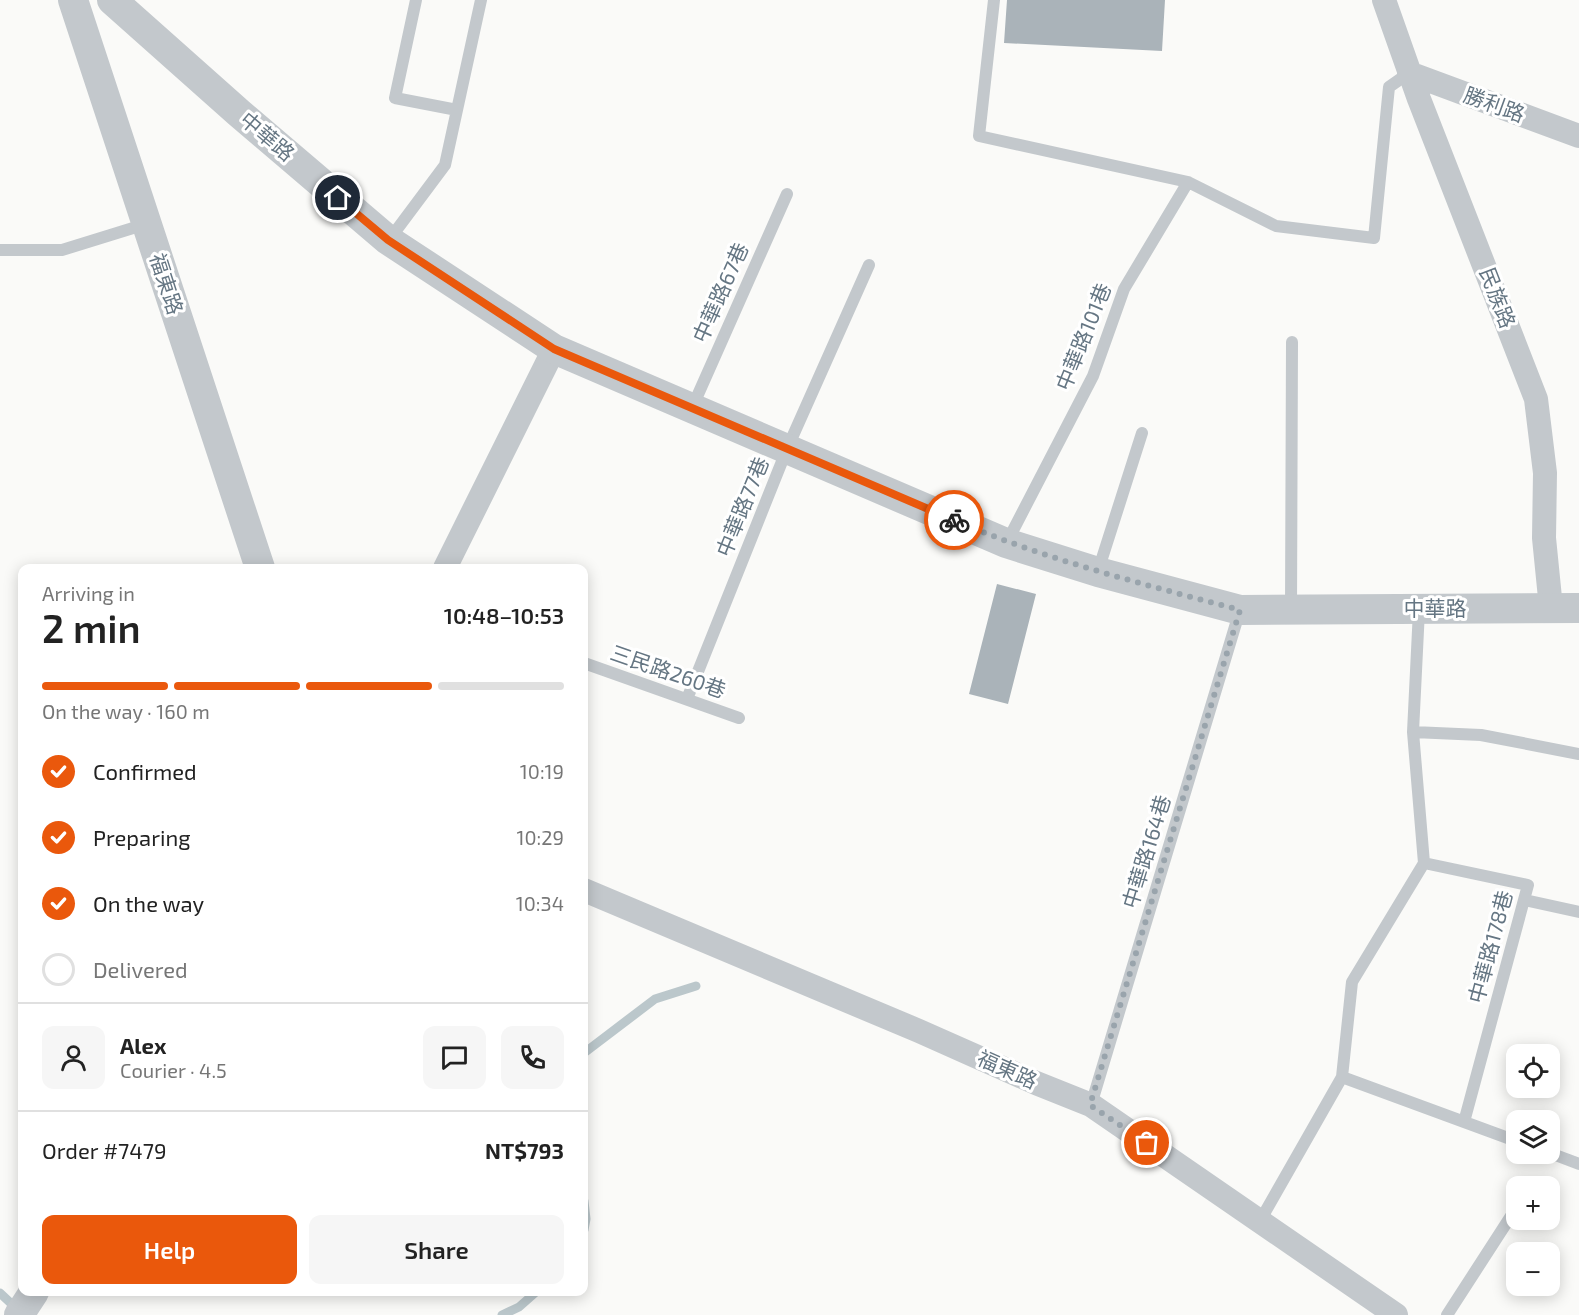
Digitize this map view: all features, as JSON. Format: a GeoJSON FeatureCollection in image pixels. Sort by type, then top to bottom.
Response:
{"type":"FeatureCollection","features":[{"type":"Feature","properties":{"kind":"street","name":"福東路"},"geometry":{"type":"LineString","coordinates":[[73,0],[259,564]]}},
{"type":"Feature","properties":{"kind":"street","name":"中華路"},"geometry":{"type":"LineString","coordinates":[[112,0],[239,114],[388,240],[554,349],[1006,543],[1098,573],[1240,610],[1565,608]]}},
{"type":"Feature","properties":{"kind":"street","name":"民族路"},"geometry":{"type":"LineString","coordinates":[[1384,0],[1409,73],[1536,399],[1545,473],[1544,538],[1565,608]]}},
{"type":"Feature","properties":{"kind":"street","name":"勝利路"},"geometry":{"type":"LineString","coordinates":[[1409,73],[1579,136]]}},
{"type":"Feature","properties":{"kind":"street"},"geometry":{"type":"LineString","coordinates":[[448,564],[554,349]]}},
{"type":"Feature","properties":{"kind":"street","name":"福東路"},"geometry":{"type":"LineString","coordinates":[[588,892],[919,1030],[1090,1105],[1396,1315]]}},
{"type":"Feature","properties":{"kind":"street"},"geometry":{"type":"LineString","coordinates":[[19,1315],[31,1296]]}},
{"type":"Feature","properties":{"kind":"lane"},"geometry":{"type":"LineString","coordinates":[[416,0],[395,98],[457,110]]}},
{"type":"Feature","properties":{"kind":"lane"},"geometry":{"type":"LineString","coordinates":[[388,240],[445,165],[482,0]]}},
{"type":"Feature","properties":{"kind":"lane"},"geometry":{"type":"LineString","coordinates":[[994,0],[979,136],[1188,182],[1276,226],[1374,238],[1389,87],[1409,73]]}},
{"type":"Feature","properties":{"kind":"lane","name":"中華路101巷"},"geometry":{"type":"LineString","coordinates":[[1006,543],[1093,376],[1124,289],[1188,182]]}},
{"type":"Feature","properties":{"kind":"lane","name":"中華路67巷"},"geometry":{"type":"LineString","coordinates":[[692,408],[787,194]]}},
{"type":"Feature","properties":{"kind":"lane"},"geometry":{"type":"LineString","coordinates":[[0,250],[62,250],[146,224]]}},
{"type":"Feature","properties":{"kind":"lane","name":"中華路77巷"},"geometry":{"type":"LineString","coordinates":[[687,699],[787,449],[869,265]]}},
{"type":"Feature","properties":{"kind":"lane"},"geometry":{"type":"LineString","coordinates":[[1291,610],[1292,342]]}},
{"type":"Feature","properties":{"kind":"lane"},"geometry":{"type":"LineString","coordinates":[[1098,573],[1142,434]]}},
{"type":"Feature","properties":{"kind":"lane"},"geometry":{"type":"LineString","coordinates":[[1260,1221],[1342,1077],[1352,982],[1424,863],[1413,732],[1419,609]]}},
{"type":"Feature","properties":{"kind":"lane","name":"中華路164巷"},"geometry":{"type":"LineString","coordinates":[[1090,1105],[1240,610]]}},
{"type":"Feature","properties":{"kind":"lane","name":"三民路260巷"},"geometry":{"type":"LineString","coordinates":[[588,664],[739,718]]}},
{"type":"Feature","properties":{"kind":"lane"},"geometry":{"type":"LineString","coordinates":[[1413,732],[1481,735],[1579,754]]}},
{"type":"Feature","properties":{"kind":"lane","name":"中華路178巷"},"geometry":{"type":"LineString","coordinates":[[1424,863],[1528,885],[1464,1122]]}},
{"type":"Feature","properties":{"kind":"lane"},"geometry":{"type":"LineString","coordinates":[[1525,900],[1579,912]]}},
{"type":"Feature","properties":{"kind":"lane"},"geometry":{"type":"LineString","coordinates":[[1342,1077],[1506,1137]]}},
{"type":"Feature","properties":{"kind":"lane"},"geometry":{"type":"LineString","coordinates":[[1560,1157],[1579,1164]]}},
{"type":"Feature","properties":{"kind":"lane"},"geometry":{"type":"LineString","coordinates":[[1447,1315],[1506,1224]]}},
{"type":"Feature","properties":{"kind":"building"},"geometry":{"type":"Polygon","coordinates":[[[1007,0],[1165,0],[1162,51],[1004,43],[1007,0]]]}},
{"type":"Feature","properties":{"kind":"building"},"geometry":{"type":"Polygon","coordinates":[[[997,584],[1036,594],[1008,704],[969,694],[997,584]]]}},
{"type":"Feature","properties":{"kind":"waterway"},"geometry":{"type":"LineString","coordinates":[[588,1050],[655,999],[696,986]]}},
{"type":"Feature","properties":{"kind":"waterway"},"geometry":{"type":"LineString","coordinates":[[0,1293],[17,1309]]}},
{"type":"Feature","properties":{"kind":"waterway"},"geometry":{"type":"LineString","coordinates":[[502,1315],[519,1307],[531,1296]]}},
{"type":"Feature","properties":{"kind":"way so far"},"geometry":{"type":"LineString","coordinates":[[954,520],[1006,543],[1098,573],[1240,610],[1090,1105],[1147,1143]]}},
{"type":"Feature","properties":{"kind":"route"},"geometry":{"type":"LineString","coordinates":[[338,198],[388,240],[554,349],[954,520]]}}]}
